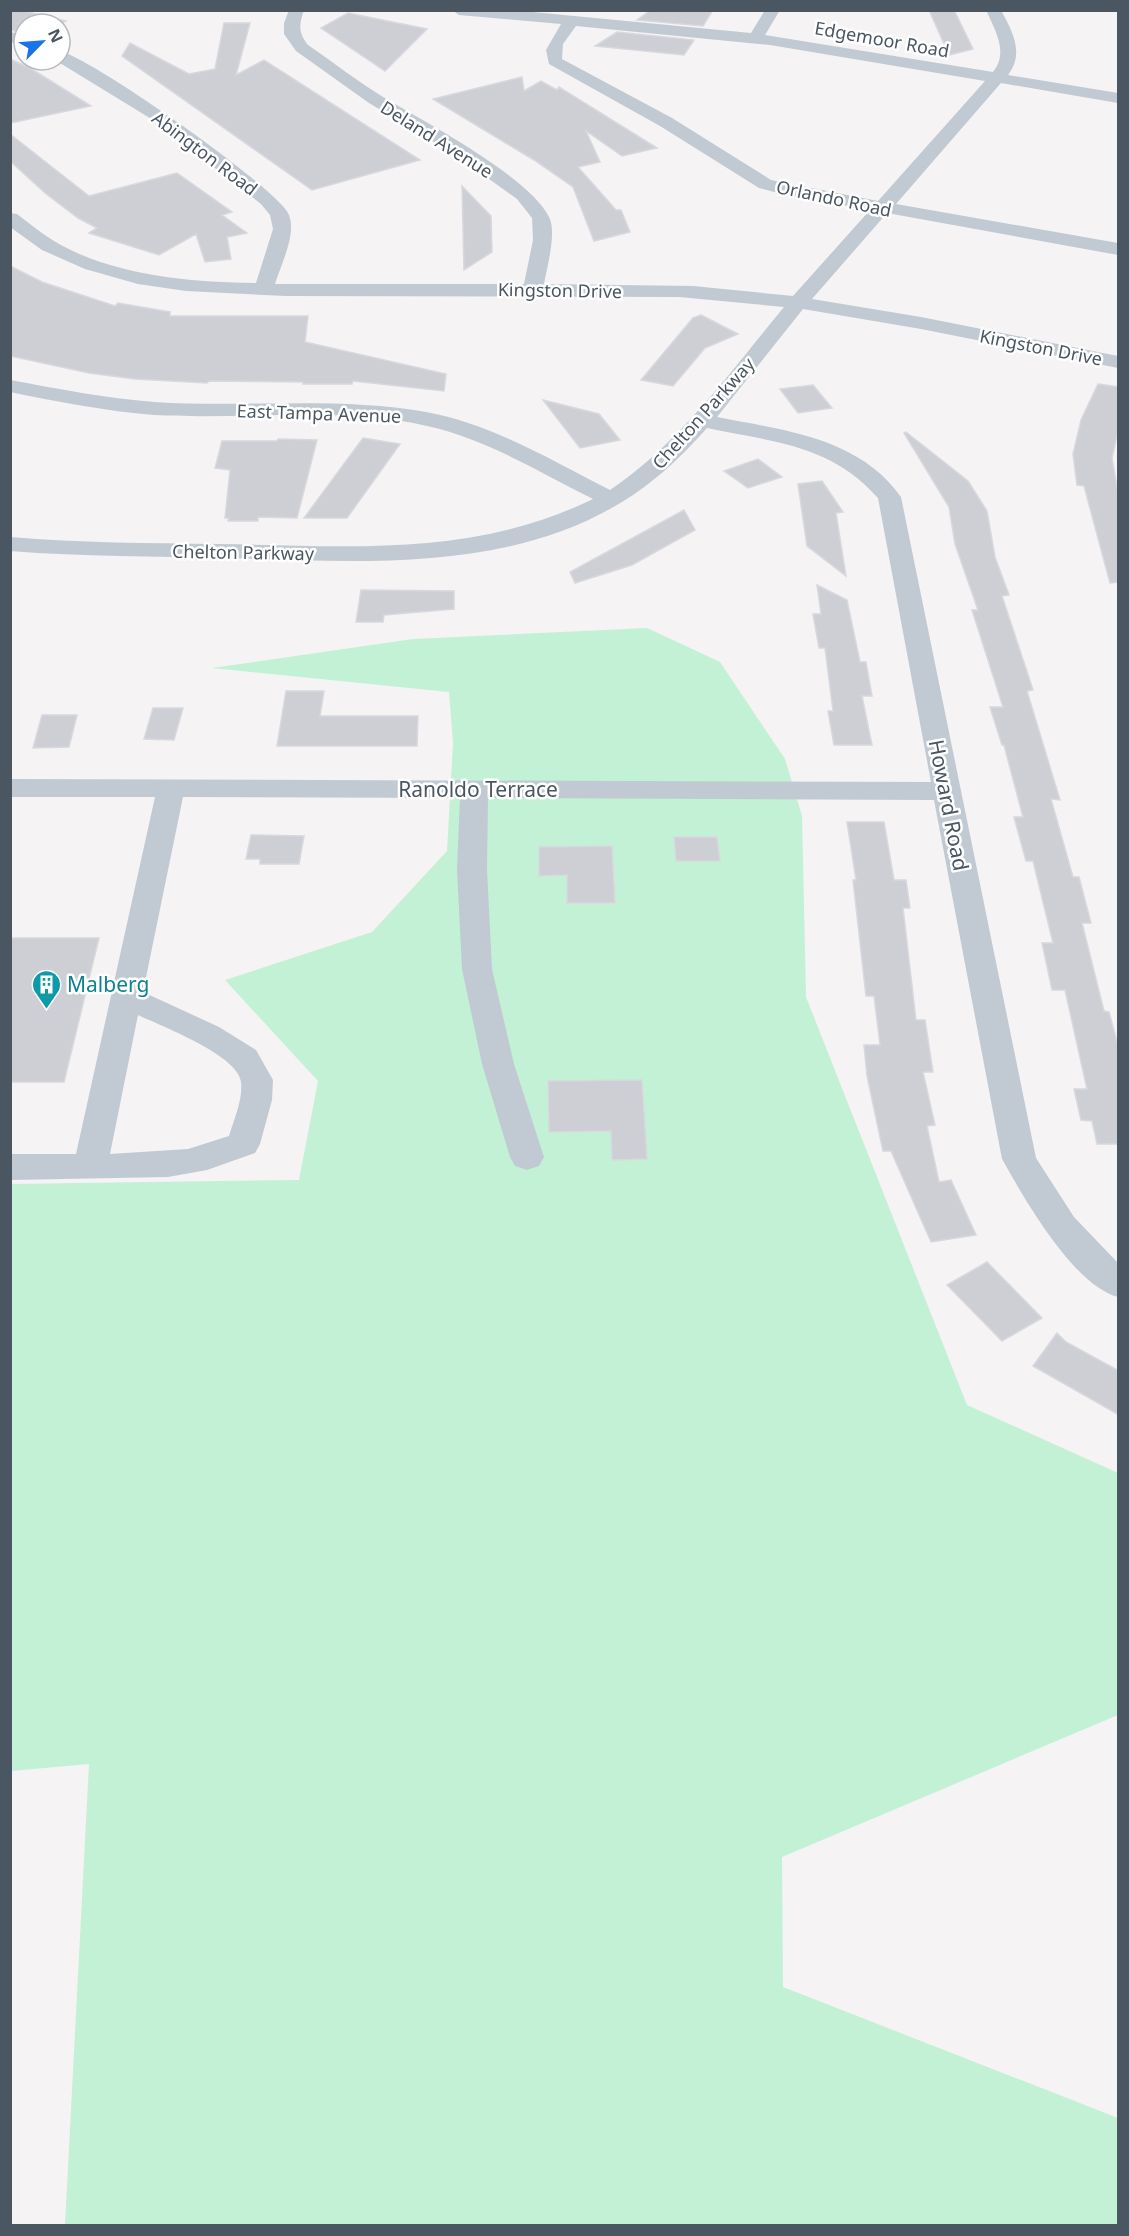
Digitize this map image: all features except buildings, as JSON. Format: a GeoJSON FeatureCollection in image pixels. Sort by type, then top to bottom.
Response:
{"type":"FeatureCollection","features":[{"type":"Feature","properties":{"kind":"street","name":"Deland Avenue"},"geometry":{"type":"LineString","coordinates":[[297,10],[292,23],[292,34],[302,48],[375,99],[460,150],[523,195],[541,218],[542,240],[533,290]]}},
{"type":"Feature","properties":{"kind":"street","name":"Edgemoor Road"},"geometry":{"type":"LineString","coordinates":[[459,10],[755,39],[1119,98]]}},
{"type":"Feature","properties":{"kind":"street"},"geometry":{"type":"LineString","coordinates":[[755,39],[773,10]]}},
{"type":"Feature","properties":{"kind":"street","name":"Chelton Parkway"},"geometry":{"type":"LineString","coordinates":[[10,544],[76,549],[316,553],[420,552],[508,538],[548,526],[611,499],[652,471],[701,420],[799,301],[883,209],[1004,69],[1010,55],[1007,41],[993,10]]}},
{"type":"Feature","properties":{"kind":"street","name":"Orlando Road"},"geometry":{"type":"LineString","coordinates":[[572,21],[554,45],[552,53],[555,61],[666,122],[765,184],[883,209],[1119,249]]}},
{"type":"Feature","properties":{"kind":"street","name":"Abington Road"},"geometry":{"type":"LineString","coordinates":[[72,63],[159,116],[267,200],[279,214],[282,229],[264,289]]}},
{"type":"Feature","properties":{"kind":"street","name":"Kingston Drive"},"geometry":{"type":"LineString","coordinates":[[10,218],[26,231],[88,265],[156,280],[201,286],[264,289],[718,293],[799,301],[1119,362]]}},
{"type":"Feature","properties":{"kind":"street","name":"East Tampa Avenue"},"geometry":{"type":"LineString","coordinates":[[10,386],[55,395],[154,408],[367,411],[427,419],[478,433],[611,499]]}},
{"type":"Feature","properties":{"kind":"street","name":"Howard Road"},"geometry":{"type":"LineString","coordinates":[[701,420],[804,443],[830,452],[855,465],[889,497],[1019,1159],[1044,1204],[1077,1246],[1119,1283]]}},
{"type":"Feature","properties":{"kind":"street","name":"Ranoldo Terrace"},"geometry":{"type":"LineString","coordinates":[[10,788],[946,791]]}},
{"type":"Feature","properties":{"kind":"street"},"geometry":{"type":"LineString","coordinates":[[90,1167],[171,788]]}},
{"type":"Feature","properties":{"kind":"street"},"geometry":{"type":"LineString","coordinates":[[474,789],[472,869],[477,969],[498,1064],[527,1157]]}},
{"type":"Feature","properties":{"kind":"street"},"geometry":{"type":"LineString","coordinates":[[10,1167],[163,1165],[221,1155],[243,1144],[256,1100],[257,1080],[245,1058],[208,1035],[126,997]]}},
{"type":"Feature","properties":{"kind":"green space"},"geometry":{"type":"Polygon","coordinates":[[[647,628],[720,662],[785,759],[802,816],[806,997],[967,1405],[1118,1473],[1118,1715],[782,1857],[783,1987],[1118,2118],[1118,2225],[65,2225],[89,1764],[11,1771],[10,1184],[299,1180],[318,1081],[225,980],[372,932],[447,851],[453,743],[449,692],[212,668],[413,639],[647,628]]]}},
{"type":"Feature","properties":{"kind":"place","name":"Malberg"},"geometry":{"type":"Point","coordinates":[46,1010]}}]}
